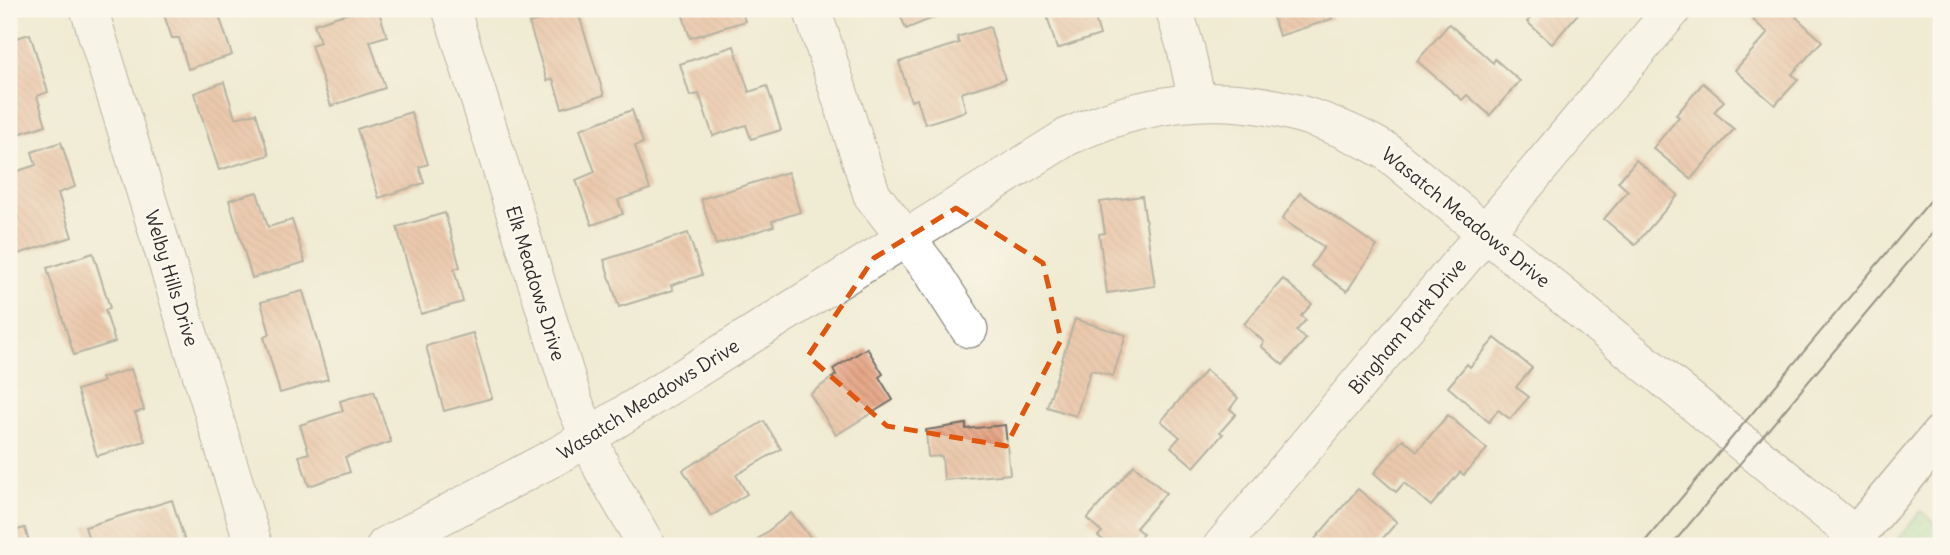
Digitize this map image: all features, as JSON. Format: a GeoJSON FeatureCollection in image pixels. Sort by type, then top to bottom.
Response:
{"type":"FeatureCollection","features":[{"type":"Feature","properties":{"kind":"main road"},"geometry":{"type":"LineString","coordinates":[[1851,541],[1941,434]]}},
{"type":"Feature","properties":{"kind":"street","name":"Welby Hills Drive"},"geometry":{"type":"LineString","coordinates":[[89,9],[254,546]]}},
{"type":"Feature","properties":{"kind":"street","name":"Elk Meadows Drive"},"geometry":{"type":"LineString","coordinates":[[451,9],[569,387],[606,477],[647,546]]}},
{"type":"Feature","properties":{"kind":"street"},"geometry":{"type":"LineString","coordinates":[[813,9],[868,187],[876,202],[931,270],[969,329]]}},
{"type":"Feature","properties":{"kind":"street"},"geometry":{"type":"LineString","coordinates":[[1174,9],[1197,101]]}},
{"type":"Feature","properties":{"kind":"street","name":"Bingham Park Drive"},"geometry":{"type":"LineString","coordinates":[[1222,546],[1673,9]]}},
{"type":"Feature","properties":{"kind":"street","name":"Wasatch Meadows Drive"},"geometry":{"type":"LineString","coordinates":[[385,546],[505,485],[588,437],[1059,142],[1093,125],[1145,109],[1220,100],[1266,105],[1329,123],[1386,151],[1486,231],[1851,541]]}},
{"type":"Feature","properties":{"kind":"highlighted area"},"geometry":{"type":"Polygon","coordinates":[[[956,208],[1043,263],[1061,340],[1006,446],[887,426],[808,356],[874,258],[956,208]]]}},
{"type":"Feature","properties":{"kind":"green space"},"geometry":{"type":"Polygon","coordinates":[[[1921,511],[1941,528],[1941,546],[1892,546],[1921,511]]]}},
{"type":"Feature","properties":{"kind":"building"},"geometry":{"type":"Polygon","coordinates":[[[162,9],[217,9],[232,55],[188,69],[179,38],[172,38],[162,9]]]}},
{"type":"Feature","properties":{"kind":"building"},"geometry":{"type":"Polygon","coordinates":[[[347,9],[378,9],[387,36],[370,41],[385,88],[331,106],[311,45],[320,42],[314,24],[348,13],[347,9]]]}},
{"type":"Feature","properties":{"kind":"building"},"geometry":{"type":"Polygon","coordinates":[[[577,9],[604,95],[562,108],[553,79],[547,81],[529,23],[577,9]]]}},
{"type":"Feature","properties":{"kind":"building"},"geometry":{"type":"Polygon","coordinates":[[[681,9],[741,9],[745,21],[690,38],[681,9]]]}},
{"type":"Feature","properties":{"kind":"building"},"geometry":{"type":"Polygon","coordinates":[[[898,9],[949,9],[950,11],[906,29],[898,9]]]}},
{"type":"Feature","properties":{"kind":"building"},"geometry":{"type":"Polygon","coordinates":[[[1045,9],[1100,9],[1102,16],[1095,18],[1100,35],[1057,49],[1045,9]]]}},
{"type":"Feature","properties":{"kind":"building"},"geometry":{"type":"Polygon","coordinates":[[[1261,9],[1328,9],[1332,19],[1279,36],[1271,10],[1262,12],[1261,9]]]}},
{"type":"Feature","properties":{"kind":"building"},"geometry":{"type":"Polygon","coordinates":[[[1523,9],[1582,9],[1552,44],[1527,22],[1532,16],[1523,9]]]}},
{"type":"Feature","properties":{"kind":"building"},"geometry":{"type":"Polygon","coordinates":[[[1763,9],[1803,9],[1796,17],[1822,41],[1792,74],[1798,80],[1775,105],[1735,70],[1768,33],[1753,20],[1763,9]]]}},
{"type":"Feature","properties":{"kind":"building"},"geometry":{"type":"Polygon","coordinates":[[[1449,24],[1493,63],[1495,59],[1520,81],[1490,115],[1467,95],[1462,100],[1417,61],[1449,24]]]}},
{"type":"Feature","properties":{"kind":"building"},"geometry":{"type":"Polygon","coordinates":[[[990,27],[1005,79],[961,93],[966,111],[925,124],[917,99],[911,101],[899,62],[959,43],[957,37],[990,27]]]}},
{"type":"Feature","properties":{"kind":"building"},"geometry":{"type":"Polygon","coordinates":[[[30,34],[48,92],[37,96],[46,125],[9,137],[9,40],[30,34]]]}},
{"type":"Feature","properties":{"kind":"building"},"geometry":{"type":"Polygon","coordinates":[[[734,46],[749,92],[767,86],[781,130],[751,139],[746,125],[713,136],[699,94],[690,96],[680,64],[734,46]]]}},
{"type":"Feature","properties":{"kind":"building"},"geometry":{"type":"Polygon","coordinates":[[[224,82],[235,118],[256,113],[269,155],[219,170],[194,93],[224,82]]]}},
{"type":"Feature","properties":{"kind":"building"},"geometry":{"type":"Polygon","coordinates":[[[1703,83],[1724,101],[1714,112],[1734,129],[1691,179],[1653,148],[1703,83]]]}},
{"type":"Feature","properties":{"kind":"building"},"geometry":{"type":"Polygon","coordinates":[[[632,110],[643,143],[635,146],[650,189],[618,200],[623,214],[592,225],[576,180],[595,172],[580,129],[632,110]]]}},
{"type":"Feature","properties":{"kind":"building"},"geometry":{"type":"Polygon","coordinates":[[[411,112],[428,164],[419,167],[424,183],[379,198],[357,129],[411,112]]]}},
{"type":"Feature","properties":{"kind":"building"},"geometry":{"type":"Polygon","coordinates":[[[61,142],[75,187],[58,193],[72,237],[18,254],[9,224],[9,221],[18,218],[9,189],[9,174],[36,165],[32,152],[61,142]]]}},
{"type":"Feature","properties":{"kind":"building"},"geometry":{"type":"Polygon","coordinates":[[[1636,160],[1678,195],[1635,245],[1604,219],[1628,191],[1618,182],[1636,160]]]}},
{"type":"Feature","properties":{"kind":"building"},"geometry":{"type":"Polygon","coordinates":[[[788,172],[800,212],[772,221],[774,226],[716,245],[701,199],[788,172]]]}},
{"type":"Feature","properties":{"kind":"building"},"geometry":{"type":"Polygon","coordinates":[[[257,192],[268,227],[292,220],[305,262],[252,278],[229,200],[257,192]]]}},
{"type":"Feature","properties":{"kind":"building"},"geometry":{"type":"Polygon","coordinates":[[[1300,193],[1377,246],[1347,291],[1311,266],[1324,247],[1282,219],[1300,193]]]}},
{"type":"Feature","properties":{"kind":"building"},"geometry":{"type":"Polygon","coordinates":[[[1142,196],[1155,286],[1107,293],[1099,234],[1105,233],[1100,202],[1142,196]]]}},
{"type":"Feature","properties":{"kind":"building"},"geometry":{"type":"Polygon","coordinates":[[[445,213],[460,267],[454,269],[463,302],[421,314],[397,227],[445,213]]]}},
{"type":"Feature","properties":{"kind":"building"},"geometry":{"type":"Polygon","coordinates":[[[688,233],[702,275],[671,285],[673,290],[619,307],[604,260],[688,233]]]}},
{"type":"Feature","properties":{"kind":"building"},"geometry":{"type":"Polygon","coordinates":[[[93,253],[110,308],[105,310],[115,342],[74,355],[47,268],[93,253]]]}},
{"type":"Feature","properties":{"kind":"building"},"geometry":{"type":"Polygon","coordinates":[[[1283,279],[1312,304],[1301,316],[1306,320],[1296,331],[1306,339],[1283,365],[1261,346],[1264,342],[1244,324],[1283,279]]]}},
{"type":"Feature","properties":{"kind":"building"},"geometry":{"type":"Polygon","coordinates":[[[303,291],[328,379],[280,393],[264,337],[270,334],[261,302],[303,291]]]}},
{"type":"Feature","properties":{"kind":"building"},"geometry":{"type":"Polygon","coordinates":[[[1075,319],[1126,335],[1113,376],[1091,370],[1076,416],[1047,407],[1075,319]]]}},
{"type":"Feature","properties":{"kind":"building"},"geometry":{"type":"Polygon","coordinates":[[[473,333],[492,398],[444,411],[426,346],[473,333]]]}},
{"type":"Feature","properties":{"kind":"building"},"geometry":{"type":"Polygon","coordinates":[[[1495,338],[1532,368],[1516,387],[1529,397],[1510,419],[1498,410],[1489,422],[1448,387],[1467,364],[1470,367],[1495,338]]]}},
{"type":"Feature","properties":{"kind":"building"},"geometry":{"type":"Polygon","coordinates":[[[867,348],[883,374],[879,377],[893,400],[836,435],[810,394],[836,375],[833,369],[867,348]]]}},
{"type":"Feature","properties":{"kind":"building"},"geometry":{"type":"Polygon","coordinates":[[[131,369],[144,410],[135,413],[145,441],[97,456],[77,390],[103,382],[101,378],[131,369]]]}},
{"type":"Feature","properties":{"kind":"building"},"geometry":{"type":"Polygon","coordinates":[[[1206,370],[1238,398],[1230,409],[1236,414],[1220,432],[1223,434],[1194,467],[1171,447],[1180,437],[1161,421],[1206,370]]]}},
{"type":"Feature","properties":{"kind":"building"},"geometry":{"type":"Polygon","coordinates":[[[374,391],[391,442],[345,457],[350,472],[309,486],[299,456],[309,453],[300,425],[343,411],[340,401],[374,391]]]}},
{"type":"Feature","properties":{"kind":"building"},"geometry":{"type":"Polygon","coordinates":[[[1448,415],[1487,449],[1464,475],[1460,472],[1431,506],[1404,483],[1396,492],[1374,473],[1403,439],[1417,451],[1448,415]]]}},
{"type":"Feature","properties":{"kind":"building"},"geometry":{"type":"Polygon","coordinates":[[[764,421],[781,449],[736,475],[747,494],[711,516],[683,470],[764,421]]]}},
{"type":"Feature","properties":{"kind":"building"},"geometry":{"type":"Polygon","coordinates":[[[966,424],[966,429],[1005,425],[1010,474],[944,480],[942,456],[928,457],[926,430],[966,424]]]}},
{"type":"Feature","properties":{"kind":"building"},"geometry":{"type":"Polygon","coordinates":[[[1134,465],[1166,493],[1136,528],[1143,534],[1132,546],[1110,546],[1098,536],[1102,532],[1087,519],[1134,465]]]}},
{"type":"Feature","properties":{"kind":"building"},"geometry":{"type":"Polygon","coordinates":[[[1358,489],[1397,522],[1376,546],[1318,546],[1320,544],[1315,539],[1358,489]]]}},
{"type":"Feature","properties":{"kind":"building"},"geometry":{"type":"Polygon","coordinates":[[[172,500],[185,542],[170,546],[91,546],[85,527],[172,500]]]}},
{"type":"Feature","properties":{"kind":"building"},"geometry":{"type":"Polygon","coordinates":[[[791,513],[817,546],[749,546],[791,513]]]}},
{"type":"Feature","properties":{"kind":"building"},"geometry":{"type":"Polygon","coordinates":[[[25,528],[30,546],[9,546],[9,532],[25,528]]]}},
{"type":"Feature","properties":{"kind":"tram line"},"geometry":{"type":"LineString","coordinates":[[1641,546],[1941,188]]}},
{"type":"Feature","properties":{"kind":"tram line"},"geometry":{"type":"LineString","coordinates":[[1671,546],[1941,223]]}}]}
